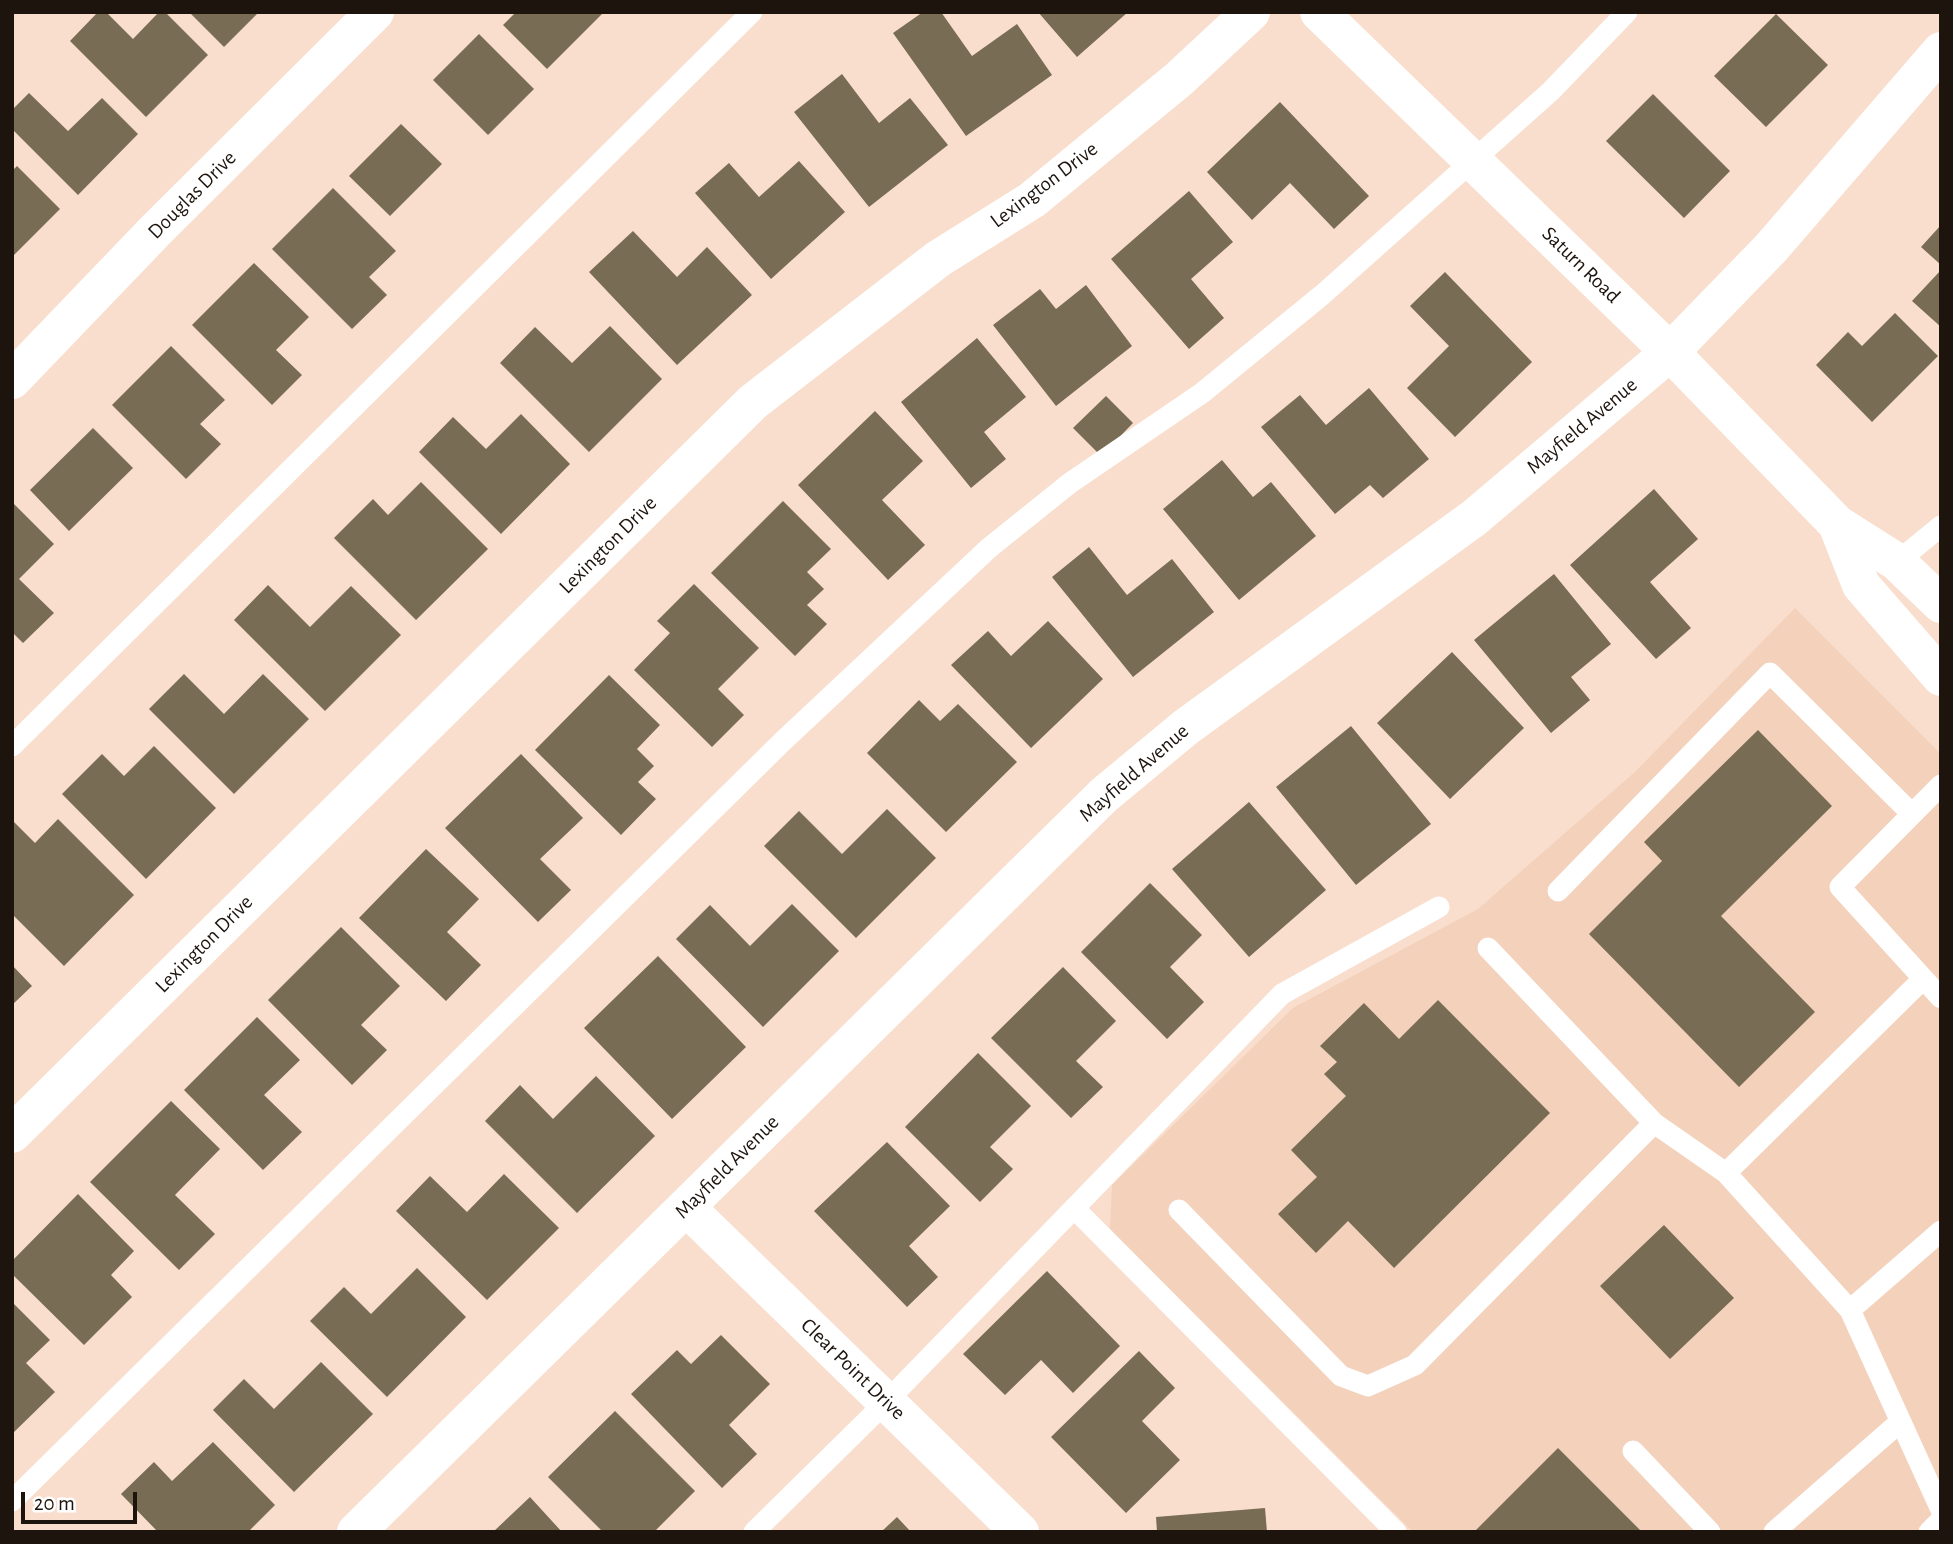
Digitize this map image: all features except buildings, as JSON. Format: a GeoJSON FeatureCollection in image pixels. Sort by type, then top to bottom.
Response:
{"type":"FeatureCollection","features":[{"type":"Feature","properties":{"kind":"street","name":"Douglas Drive"},"geometry":{"type":"LineString","coordinates":[[12,380],[155,231],[375,12]]}},
{"type":"Feature","properties":{"kind":"street","name":"Lexington Drive"},"geometry":{"type":"LineString","coordinates":[[12,1134],[753,402],[938,259],[1032,200],[1180,79],[1251,12]]}},
{"type":"Feature","properties":{"kind":"street","name":"Saturn Road"},"geometry":{"type":"LineString","coordinates":[[1319,12],[1670,352],[1837,524],[1898,562],[1941,604]]}},
{"type":"Feature","properties":{"kind":"street","name":"Mayfield Avenue"},"geometry":{"type":"LineString","coordinates":[[356,1532],[1104,796],[1186,727],[1474,518],[1670,352],[1771,248],[1941,51]]}},
{"type":"Feature","properties":{"kind":"street","name":"Saturn Road"},"geometry":{"type":"LineString","coordinates":[[1837,524],[1861,585],[1941,677]]}},
{"type":"Feature","properties":{"kind":"street","name":"Clear Point Drive"},"geometry":{"type":"LineString","coordinates":[[686,1207],[1020,1532]]}},
{"type":"Feature","properties":{"kind":"lane"},"geometry":{"type":"LineString","coordinates":[[12,746],[237,526],[752,12]]}},
{"type":"Feature","properties":{"kind":"lane"},"geometry":{"type":"LineString","coordinates":[[12,1501],[782,741],[989,548],[1070,483],[1202,393],[1322,295],[1471,159],[1551,92],[1627,12]]}},
{"type":"Feature","properties":{"kind":"lane"},"geometry":{"type":"LineString","coordinates":[[1898,562],[1941,526]]}},
{"type":"Feature","properties":{"kind":"lane"},"geometry":{"type":"LineString","coordinates":[[1558,891],[1770,673],[1912,814]]}},
{"type":"Feature","properties":{"kind":"lane"},"geometry":{"type":"LineString","coordinates":[[1941,785],[1840,887],[1941,998]]}},
{"type":"Feature","properties":{"kind":"lane"},"geometry":{"type":"LineString","coordinates":[[754,1532],[887,1401],[1282,994],[1439,907]]}},
{"type":"Feature","properties":{"kind":"lane"},"geometry":{"type":"LineString","coordinates":[[1488,948],[1654,1123],[1726,1173],[1850,1310],[1941,1510]]}},
{"type":"Feature","properties":{"kind":"lane"},"geometry":{"type":"LineString","coordinates":[[1726,1173],[1922,980]]}},
{"type":"Feature","properties":{"kind":"lane"},"geometry":{"type":"LineString","coordinates":[[1180,1210],[1341,1376],[1368,1387],[1415,1365],[1654,1123]]}},
{"type":"Feature","properties":{"kind":"lane"},"geometry":{"type":"LineString","coordinates":[[1074,1208],[1396,1532]]}},
{"type":"Feature","properties":{"kind":"lane"},"geometry":{"type":"LineString","coordinates":[[1850,1310],[1937,1241]]}},
{"type":"Feature","properties":{"kind":"lane"},"geometry":{"type":"LineString","coordinates":[[1774,1532],[1900,1422]]}},
{"type":"Feature","properties":{"kind":"lane"},"geometry":{"type":"LineString","coordinates":[[1633,1451],[1710,1532]]}},
{"type":"Feature","properties":{"kind":"lane"},"geometry":{"type":"LineString","coordinates":[[1929,1532],[1941,1520]]}},
{"type":"Feature","properties":{"kind":"shaded area"},"geometry":{"type":"Polygon","coordinates":[[[1795,608],[1941,754],[1941,1532],[1413,1532],[1110,1229],[1112,1185],[1293,1008],[1478,909],[1636,771],[1795,608]]]}}]}
